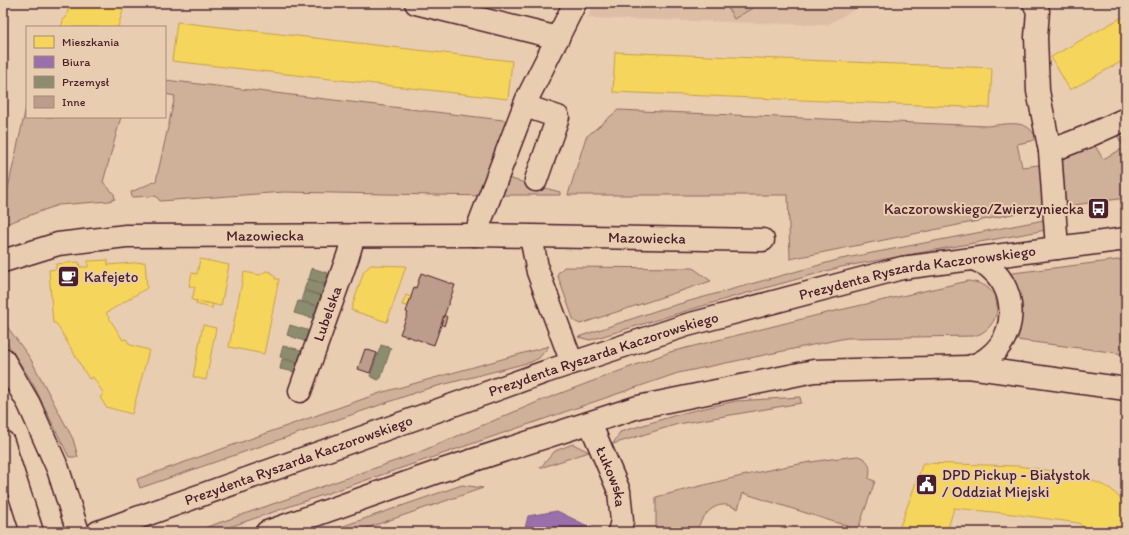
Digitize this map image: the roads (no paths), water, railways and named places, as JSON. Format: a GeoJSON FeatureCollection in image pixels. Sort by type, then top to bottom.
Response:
{"type":"FeatureCollection","features":[{"type":"Feature","properties":{"kind":"street"},"geometry":{"type":"LineString","coordinates":[[416,3],[558,38]]}},
{"type":"Feature","properties":{"kind":"street"},"geometry":{"type":"LineString","coordinates":[[475,235],[525,106],[574,3]]}},
{"type":"Feature","properties":{"kind":"street"},"geometry":{"type":"LineString","coordinates":[[1034,3],[1038,11],[1036,37],[1038,91],[1050,151],[1057,248]]}},
{"type":"Feature","properties":{"kind":"street"},"geometry":{"type":"LineString","coordinates":[[525,106],[558,117],[536,180]]}},
{"type":"Feature","properties":{"kind":"street"},"geometry":{"type":"LineString","coordinates":[[1050,151],[1126,119]]}},
{"type":"Feature","properties":{"kind":"street","name":"Lubelska"},"geometry":{"type":"LineString","coordinates":[[300,392],[354,235]]}},
{"type":"Feature","properties":{"kind":"street","name":"Mazowiecka"},"geometry":{"type":"LineString","coordinates":[[3,261],[58,244],[126,236],[475,235],[763,240]]}},
{"type":"Feature","properties":{"kind":"street"},"geometry":{"type":"LineString","coordinates":[[531,237],[538,272],[572,363]]}},
{"type":"Feature","properties":{"kind":"street","name":"Prezydenta Ryszarda Kaczorowskiego"},"geometry":{"type":"LineString","coordinates":[[98,532],[572,363],[687,325],[902,268],[1126,239]]}},
{"type":"Feature","properties":{"kind":"street"},"geometry":{"type":"LineString","coordinates":[[969,367],[985,360],[998,348],[1008,332],[1011,315],[1009,297],[1002,280],[990,267],[974,259]]}},
{"type":"Feature","properties":{"kind":"street"},"geometry":{"type":"LineString","coordinates":[[3,359],[29,404],[58,469],[78,532]]}},
{"type":"Feature","properties":{"kind":"street"},"geometry":{"type":"LineString","coordinates":[[267,532],[440,471],[638,408],[814,371],[969,367],[1126,389]]}},
{"type":"Feature","properties":{"kind":"street","name":"Łukowska"},"geometry":{"type":"LineString","coordinates":[[590,423],[619,491],[622,521],[619,532]]}},
{"type":"Feature","properties":{"kind":"street"},"geometry":{"type":"LineString","coordinates":[[3,442],[32,532]]}},
{"type":"Feature","properties":{"kind":"place","name":"Kaczorowskiego/Zwierzyniecka"},"geometry":{"type":"Point","coordinates":[1099,209]}},
{"type":"Feature","properties":{"kind":"place","name":"Kafejeto"},"geometry":{"type":"Point","coordinates":[68,277]}},
{"type":"Feature","properties":{"kind":"place","name":"DPD Pickup - Białystok / Oddział Miejski"},"geometry":{"type":"Point","coordinates":[926,484]}}]}
